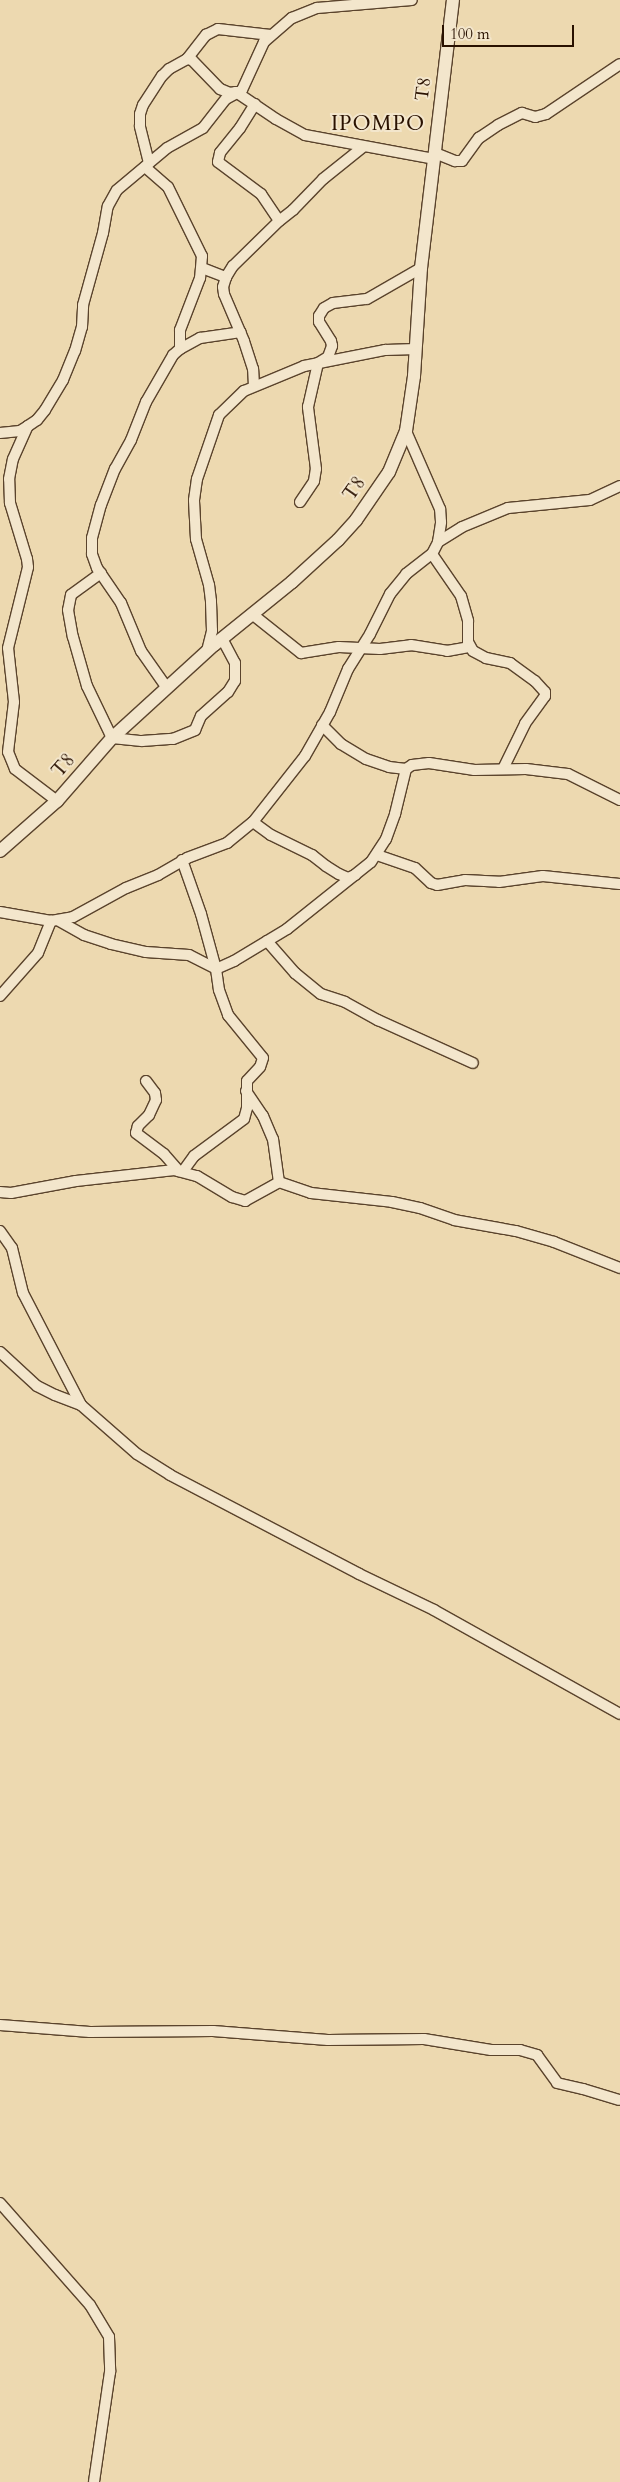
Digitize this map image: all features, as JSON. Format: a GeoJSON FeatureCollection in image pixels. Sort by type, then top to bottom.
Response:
{"type":"FeatureCollection","features":[{"type":"Feature","properties":{"kind":"street"},"geometry":{"type":"LineString","coordinates":[[186,59],[192,60],[220,88],[230,93],[236,92],[242,90],[246,84],[258,50],[271,35],[292,18],[317,8],[412,0]]}},
{"type":"Feature","properties":{"kind":"street","name":"T8"},"geometry":{"type":"LineString","coordinates":[[0,851],[57,801],[112,738],[222,638],[314,563],[356,520],[389,472],[406,431],[416,349],[421,268],[453,0]]}},
{"type":"Feature","properties":{"kind":"street"},"geometry":{"type":"LineString","coordinates":[[180,349],[180,330],[202,268],[202,256],[166,183],[147,165],[140,126],[140,114],[162,76],[174,65],[186,59],[206,35],[218,30],[271,35]]}},
{"type":"Feature","properties":{"kind":"street"},"geometry":{"type":"LineString","coordinates":[[236,92],[276,119],[305,135],[363,147],[435,156],[455,161],[462,160],[479,138],[498,125],[522,113],[535,117],[546,114],[620,64]]}},
{"type":"Feature","properties":{"kind":"street"},"geometry":{"type":"LineString","coordinates":[[0,433],[20,431],[37,420],[63,380],[75,351],[82,327],[83,305],[104,233],[108,206],[117,190],[167,148],[202,128],[218,107],[236,92]]}},
{"type":"Feature","properties":{"kind":"street"},"geometry":{"type":"LineString","coordinates":[[255,104],[240,128],[220,153],[218,162],[228,172],[254,188],[269,203],[279,221]]}},
{"type":"Feature","properties":{"kind":"street"},"geometry":{"type":"LineString","coordinates":[[254,386],[253,369],[241,332],[224,294],[223,287],[226,277],[233,266],[323,179],[363,147]]}},
{"type":"Feature","properties":{"kind":"street"},"geometry":{"type":"LineString","coordinates":[[202,268],[226,277]]}},
{"type":"Feature","properties":{"kind":"street"},"geometry":{"type":"LineString","coordinates":[[300,502],[314,481],[316,468],[314,445],[307,413],[318,363],[328,357],[332,346],[331,341],[319,322],[319,316],[324,308],[334,303],[368,299],[421,268]]}},
{"type":"Feature","properties":{"kind":"street"},"geometry":{"type":"LineString","coordinates":[[167,688],[137,644],[121,603],[94,562],[91,548],[101,505],[114,470],[131,440],[146,402],[173,356],[180,349],[200,338],[241,332]]}},
{"type":"Feature","properties":{"kind":"street"},"geometry":{"type":"LineString","coordinates":[[207,651],[212,631],[211,601],[209,585],[196,539],[195,489],[219,415],[235,396],[254,386],[304,366],[385,350],[416,349]]}},
{"type":"Feature","properties":{"kind":"street"},"geometry":{"type":"LineString","coordinates":[[28,426],[13,459],[8,488],[12,513],[28,559],[28,567],[8,648],[14,702],[4,752],[15,768],[57,801]]}},
{"type":"Feature","properties":{"kind":"street"},"geometry":{"type":"LineString","coordinates":[[0,996],[38,953],[55,921],[82,912],[182,860],[227,842],[252,822],[297,769],[322,725],[360,646],[370,634],[397,584],[432,554],[438,542],[441,522],[440,509],[406,431]]}},
{"type":"Feature","properties":{"kind":"street"},"geometry":{"type":"LineString","coordinates":[[438,542],[462,527],[508,508],[590,500],[620,486]]}},
{"type":"Feature","properties":{"kind":"street"},"geometry":{"type":"LineString","coordinates":[[432,554],[461,596],[468,621],[469,647],[477,654],[486,658],[510,663],[535,681],[545,692],[545,696],[525,724],[503,769]]}},
{"type":"Feature","properties":{"kind":"street"},"geometry":{"type":"LineString","coordinates":[[101,573],[71,595],[68,610],[72,637],[87,686],[112,738],[142,741],[173,739],[195,730],[204,712],[228,692],[235,681],[235,662],[222,638]]}},
{"type":"Feature","properties":{"kind":"street"},"geometry":{"type":"LineString","coordinates":[[252,614],[301,653],[360,646],[380,649],[411,645],[446,651],[469,647]]}},
{"type":"Feature","properties":{"kind":"street"},"geometry":{"type":"LineString","coordinates":[[322,725],[341,744],[359,755],[389,767],[406,769],[420,763],[429,763],[474,770],[541,770],[568,774],[620,800]]}},
{"type":"Feature","properties":{"kind":"street"},"geometry":{"type":"LineString","coordinates":[[0,912],[55,921],[111,944],[146,952],[189,955],[216,968],[234,961],[303,918],[377,855],[392,825],[406,769]]}},
{"type":"Feature","properties":{"kind":"street"},"geometry":{"type":"LineString","coordinates":[[252,822],[271,835],[312,854],[339,874],[348,878],[355,875]]}},
{"type":"Feature","properties":{"kind":"street"},"geometry":{"type":"LineString","coordinates":[[377,855],[415,868],[431,883],[437,885],[465,880],[498,882],[538,876],[620,884]]}},
{"type":"Feature","properties":{"kind":"street"},"geometry":{"type":"LineString","coordinates":[[181,1171],[194,1156],[244,1119],[247,1108],[246,1081],[260,1067],[263,1058],[230,1020],[218,990],[216,968],[182,860]]}},
{"type":"Feature","properties":{"kind":"street"},"geometry":{"type":"LineString","coordinates":[[267,941],[295,973],[321,994],[345,1002],[378,1020],[473,1063]]}},
{"type":"Feature","properties":{"kind":"street"},"geometry":{"type":"LineString","coordinates":[[146,1081],[155,1093],[156,1100],[150,1115],[138,1126],[136,1133],[164,1154],[181,1171]]}},
{"type":"Feature","properties":{"kind":"street"},"geometry":{"type":"LineString","coordinates":[[245,1090],[258,1106],[273,1139],[279,1182]]}},
{"type":"Feature","properties":{"kind":"street"},"geometry":{"type":"LineString","coordinates":[[0,1192],[122,1176],[181,1171],[206,1180],[240,1201],[251,1200],[270,1185],[279,1182],[312,1193],[392,1202],[420,1208],[454,1220],[525,1234],[554,1242],[620,1268]]}},
{"type":"Feature","properties":{"kind":"street"},"geometry":{"type":"LineString","coordinates":[[0,1231],[12,1248],[23,1293],[81,1405]]}},
{"type":"Feature","properties":{"kind":"street"},"geometry":{"type":"LineString","coordinates":[[0,1352],[37,1386],[81,1405],[132,1450],[164,1472],[358,1574],[434,1610],[620,1714]]}},
{"type":"Feature","properties":{"kind":"street"},"geometry":{"type":"LineString","coordinates":[[0,2025],[90,2032],[213,2031],[328,2040],[424,2039],[491,2050],[520,2050],[537,2055],[557,2084],[583,2088],[618,2100]]}},
{"type":"Feature","properties":{"kind":"street"},"geometry":{"type":"LineString","coordinates":[[0,2202],[90,2305],[109,2337],[110,2372],[94,2482]]}},
{"type":"Feature","properties":{"kind":"district","name":"IPOMPO"},"geometry":{"type":"Point","coordinates":[378,124]}}]}
